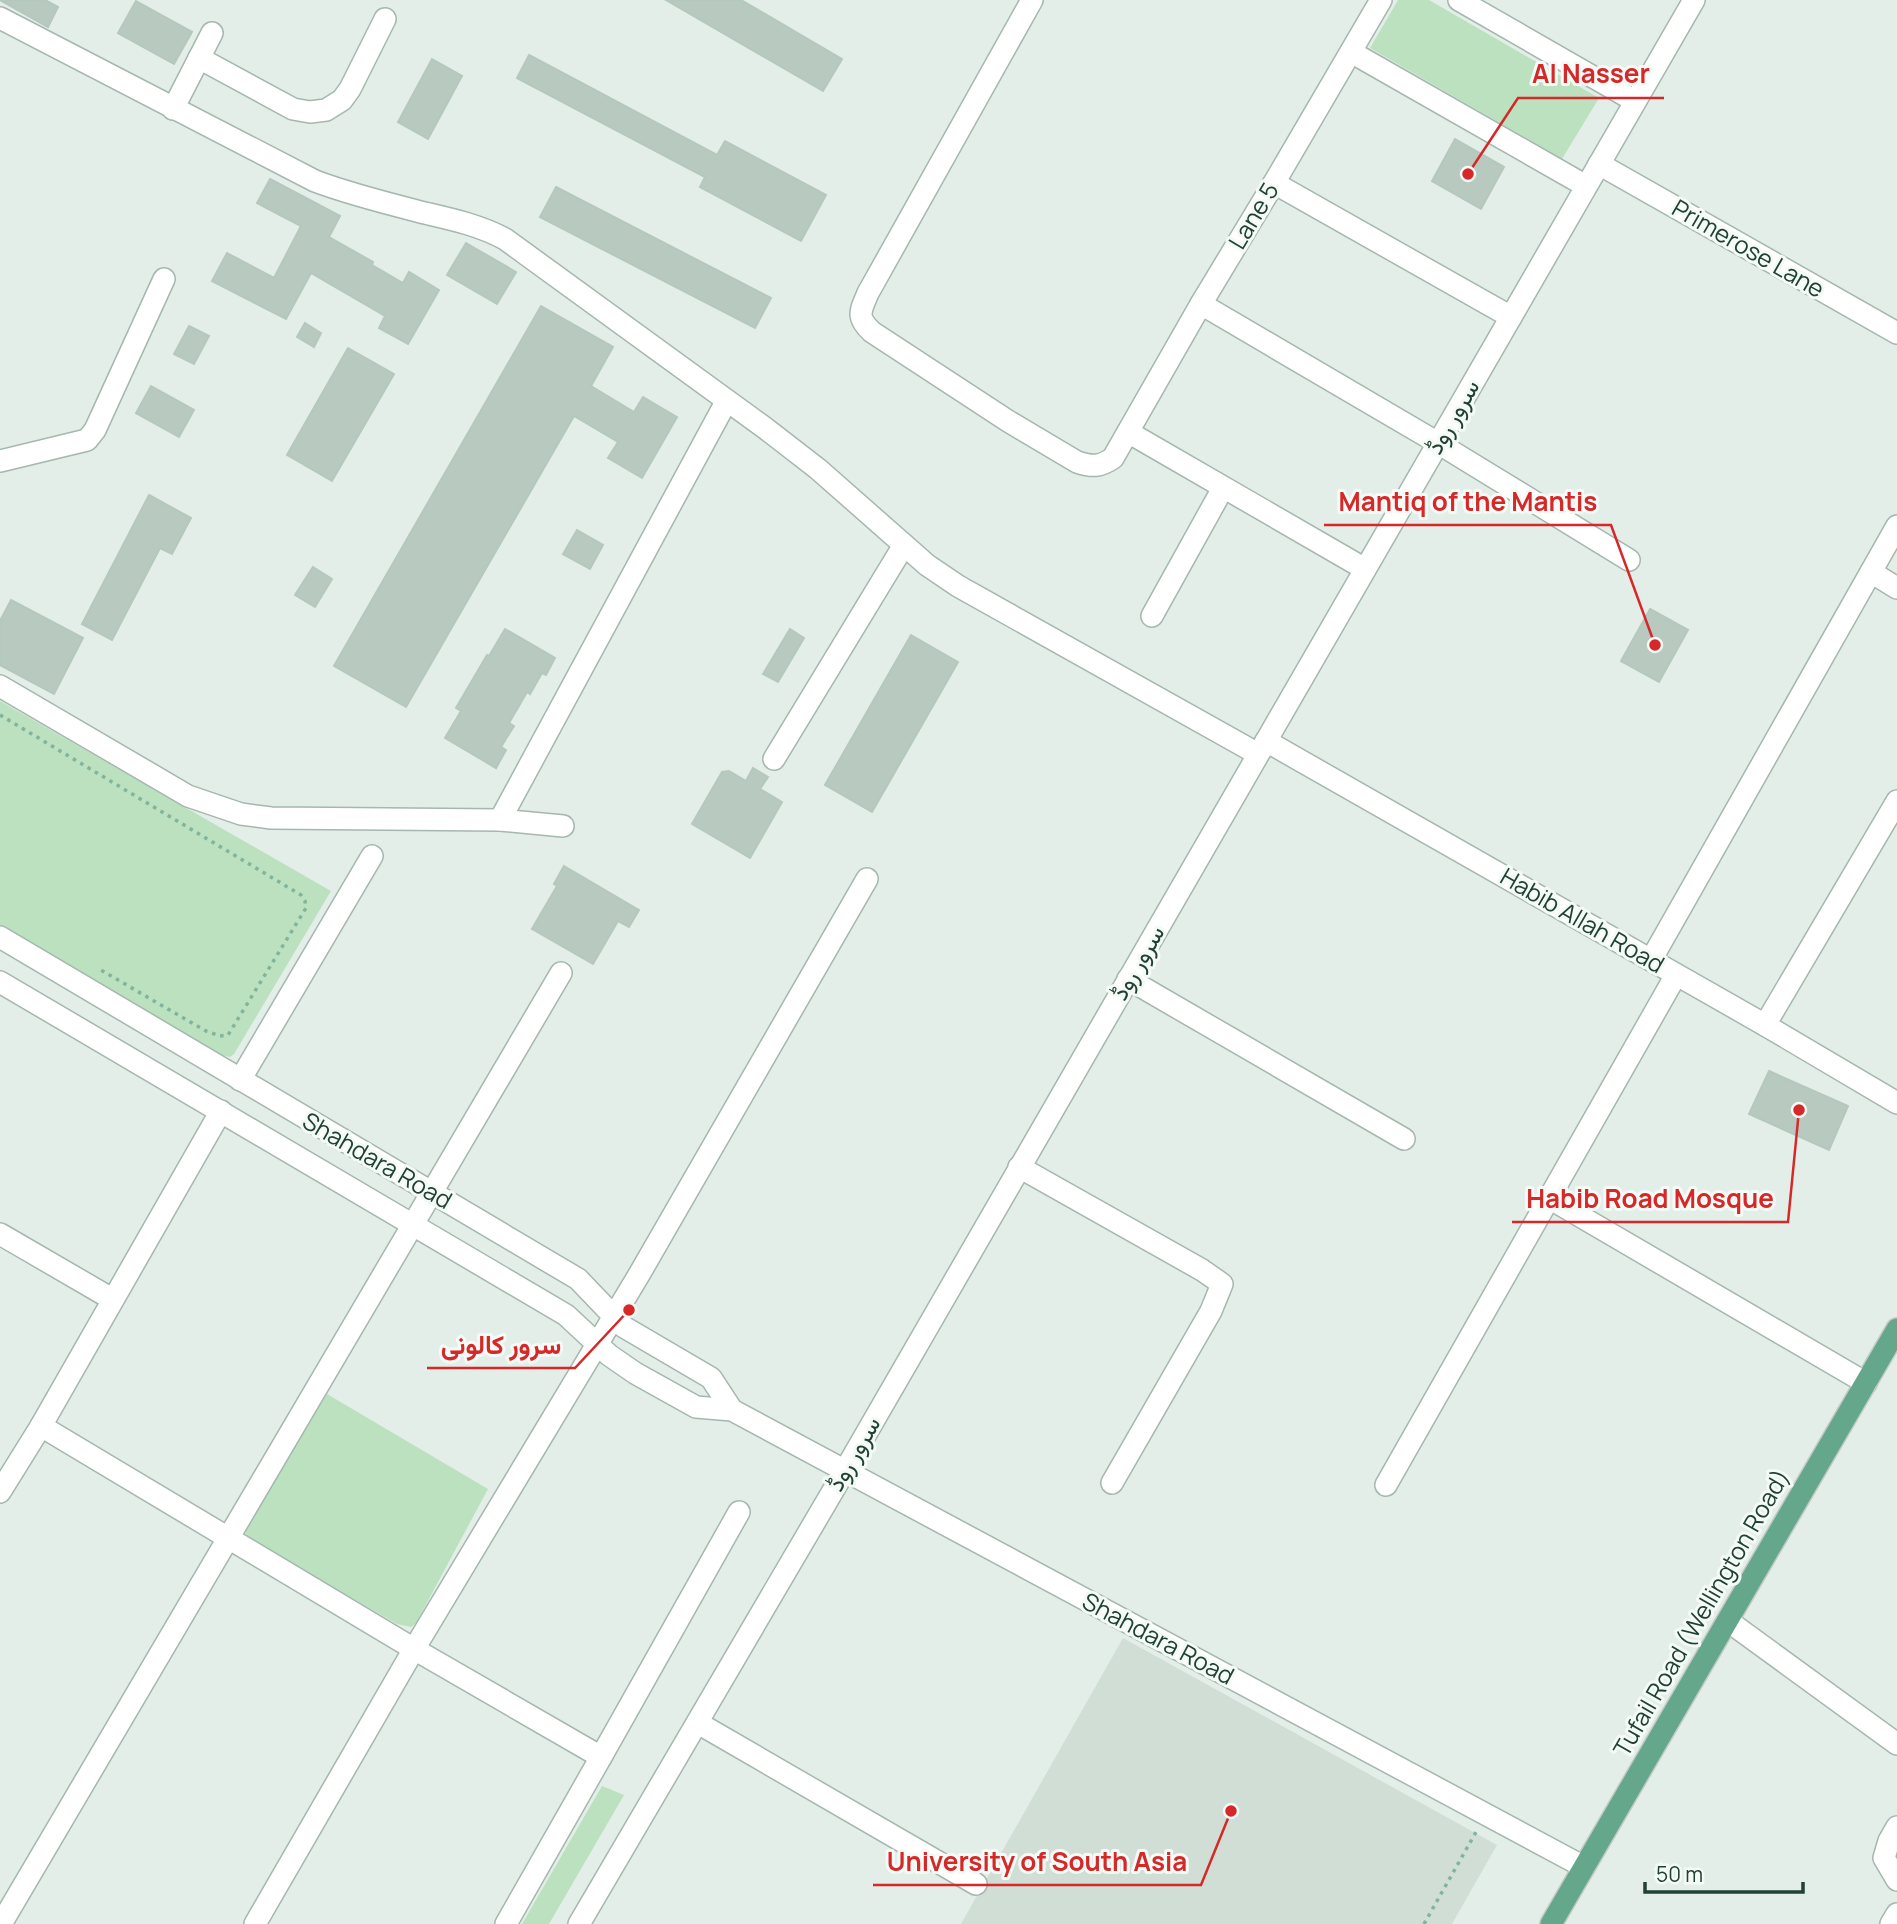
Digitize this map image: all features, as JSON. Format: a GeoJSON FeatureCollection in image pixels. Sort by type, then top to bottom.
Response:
{"type":"FeatureCollection","features":[{"type":"Feature","properties":{"kind":"main road","name":"Tufail Road (Wellington Road)"},"geometry":{"type":"LineString","coordinates":[[1551,1924],[1897,1329]]}},
{"type":"Feature","properties":{"kind":"street","name":"Lane 5"},"geometry":{"type":"LineString","coordinates":[[1032,0],[868,293],[860,314],[862,323],[872,332],[1008,421],[1077,462],[1090,466],[1103,465],[1113,458],[1381,0]]}},
{"type":"Feature","properties":{"kind":"street"},"geometry":{"type":"LineString","coordinates":[[1459,0],[1636,101]]}},
{"type":"Feature","properties":{"kind":"street","name":"سرور روڈ"},"geometry":{"type":"LineString","coordinates":[[579,1924],[844,1472],[1694,0]]}},
{"type":"Feature","properties":{"kind":"street","name":"Habib Allah Road"},"geometry":{"type":"LineString","coordinates":[[0,18],[315,181],[344,192],[490,230],[524,251],[818,469],[904,545],[958,586],[1651,960],[1897,1103]]}},
{"type":"Feature","properties":{"kind":"street"},"geometry":{"type":"LineString","coordinates":[[199,58],[293,109],[310,112],[326,110],[342,100],[350,89],[385,19]]}},
{"type":"Feature","properties":{"kind":"street"},"geometry":{"type":"LineString","coordinates":[[173,109],[212,33]]}},
{"type":"Feature","properties":{"kind":"street"},"geometry":{"type":"LineString","coordinates":[[1350,52],[1586,186]]}},
{"type":"Feature","properties":{"kind":"street","name":"Primerose Lane"},"geometry":{"type":"LineString","coordinates":[[1599,164],[1897,334]]}},
{"type":"Feature","properties":{"kind":"street"},"geometry":{"type":"LineString","coordinates":[[1274,183],[1511,317]]}},
{"type":"Feature","properties":{"kind":"street"},"geometry":{"type":"LineString","coordinates":[[0,461],[86,440],[95,430],[164,279]]}},
{"type":"Feature","properties":{"kind":"street"},"geometry":{"type":"LineString","coordinates":[[1201,304],[1438,443],[1629,560]]}},
{"type":"Feature","properties":{"kind":"street"},"geometry":{"type":"LineString","coordinates":[[500,820],[726,402]]}},
{"type":"Feature","properties":{"kind":"street"},"geometry":{"type":"LineString","coordinates":[[1128,432],[1365,569]]}},
{"type":"Feature","properties":{"kind":"street"},"geometry":{"type":"LineString","coordinates":[[1152,616],[1223,488]]}},
{"type":"Feature","properties":{"kind":"street"},"geometry":{"type":"LineString","coordinates":[[1651,960],[1897,526]]}},
{"type":"Feature","properties":{"kind":"street"},"geometry":{"type":"LineString","coordinates":[[774,759],[904,545]]}},
{"type":"Feature","properties":{"kind":"street"},"geometry":{"type":"LineString","coordinates":[[1871,572],[1897,588]]}},
{"type":"Feature","properties":{"kind":"street"},"geometry":{"type":"LineString","coordinates":[[0,686],[188,796],[241,814],[271,818],[500,820],[563,826]]}},
{"type":"Feature","properties":{"kind":"street"},"geometry":{"type":"LineString","coordinates":[[1765,1025],[1897,801]]}},
{"type":"Feature","properties":{"kind":"street"},"geometry":{"type":"LineString","coordinates":[[240,1080],[372,856]]}},
{"type":"Feature","properties":{"kind":"street"},"geometry":{"type":"LineString","coordinates":[[255,1924],[414,1649],[598,1345],[867,879]]}},
{"type":"Feature","properties":{"kind":"street","name":"Shahdara Road"},"geometry":{"type":"LineString","coordinates":[[0,937],[578,1279],[614,1317],[646,1341],[711,1378],[732,1410]]}},
{"type":"Feature","properties":{"kind":"street"},"geometry":{"type":"LineString","coordinates":[[1,1924],[561,973]]}},
{"type":"Feature","properties":{"kind":"street"},"geometry":{"type":"LineString","coordinates":[[1386,1485],[1676,975]]}},
{"type":"Feature","properties":{"kind":"street"},"geometry":{"type":"LineString","coordinates":[[1128,979],[1404,1139]]}},
{"type":"Feature","properties":{"kind":"street","name":"Shahdara Road"},"geometry":{"type":"LineString","coordinates":[[0,982],[566,1315],[598,1345],[635,1373],[696,1407],[732,1410],[1584,1867]]}},
{"type":"Feature","properties":{"kind":"street"},"geometry":{"type":"LineString","coordinates":[[1,1490],[41,1426],[221,1111]]}},
{"type":"Feature","properties":{"kind":"street"},"geometry":{"type":"LineString","coordinates":[[1019,1167],[1202,1270],[1222,1284],[1211,1311],[1112,1483]]}},
{"type":"Feature","properties":{"kind":"street"},"geometry":{"type":"LineString","coordinates":[[1549,1198],[1866,1383]]}},
{"type":"Feature","properties":{"kind":"street"},"geometry":{"type":"LineString","coordinates":[[0,1234],[112,1299]]}},
{"type":"Feature","properties":{"kind":"street"},"geometry":{"type":"LineString","coordinates":[[41,1426],[414,1649],[601,1757]]}},
{"type":"Feature","properties":{"kind":"street"},"geometry":{"type":"LineString","coordinates":[[506,1924],[739,1512]]}},
{"type":"Feature","properties":{"kind":"street"},"geometry":{"type":"LineString","coordinates":[[1728,1621],[1897,1744]]}},
{"type":"Feature","properties":{"kind":"street"},"geometry":{"type":"LineString","coordinates":[[698,1723],[976,1884]]}},
{"type":"Feature","properties":{"kind":"street"},"geometry":{"type":"LineString","coordinates":[[1897,1827],[1884,1858],[1897,1880]]}},
{"type":"Feature","properties":{"kind":"street"},"geometry":{"type":"LineString","coordinates":[[1891,1924],[1897,1914]]}},
{"type":"Feature","properties":{"kind":"path"},"geometry":{"type":"LineString","coordinates":[[0,715],[301,895],[305,901],[306,908],[228,1035],[219,1036],[206,1031],[92,965]]}},
{"type":"Feature","properties":{"kind":"path"},"geometry":{"type":"LineString","coordinates":[[1424,1924],[1487,1814]]}},
{"type":"Feature","properties":{"kind":"shaded area"},"geometry":{"type":"Polygon","coordinates":[[[1123,1638],[1497,1845],[1452,1924],[961,1924],[1123,1638]]]}},
{"type":"Feature","properties":{"kind":"green space"},"geometry":{"type":"Polygon","coordinates":[[[1398,0],[1429,0],[1599,98],[1562,159],[1370,48],[1398,0]]]}},
{"type":"Feature","properties":{"kind":"green space"},"geometry":{"type":"Polygon","coordinates":[[[0,701],[331,891],[230,1057],[218,1054],[0,927],[0,701]]]}},
{"type":"Feature","properties":{"kind":"green space"},"geometry":{"type":"Polygon","coordinates":[[[327,1394],[488,1489],[416,1623],[411,1627],[397,1624],[249,1539],[243,1529],[327,1394]]]}},
{"type":"Feature","properties":{"kind":"green space"},"geometry":{"type":"Polygon","coordinates":[[[602,1786],[624,1795],[549,1924],[522,1924],[602,1786]]]}},
{"type":"Feature","properties":{"kind":"building"},"geometry":{"type":"Polygon","coordinates":[[[0,0],[45,0],[58,7],[48,27],[0,0]]]}},
{"type":"Feature","properties":{"kind":"building"},"geometry":{"type":"Polygon","coordinates":[[[666,0],[741,0],[842,59],[823,91],[666,0]]]}},
{"type":"Feature","properties":{"kind":"building"},"geometry":{"type":"Polygon","coordinates":[[[136,1],[192,32],[174,64],[118,33],[136,1]]]}},
{"type":"Feature","properties":{"kind":"building"},"geometry":{"type":"Polygon","coordinates":[[[529,55],[717,155],[725,141],[826,195],[801,241],[700,187],[705,177],[517,78],[529,55]]]}},
{"type":"Feature","properties":{"kind":"building"},"geometry":{"type":"Polygon","coordinates":[[[432,59],[462,76],[428,139],[398,122],[432,59]]]}},
{"type":"Feature","properties":{"kind":"building"},"geometry":{"type":"Polygon","coordinates":[[[1455,139],[1504,167],[1481,209],[1432,181],[1455,139]]]}},
{"type":"Feature","properties":{"kind":"building"},"geometry":{"type":"Polygon","coordinates":[[[270,179],[340,216],[329,237],[403,283],[409,272],[439,290],[408,344],[379,328],[385,316],[311,273],[286,319],[212,281],[227,253],[274,278],[301,226],[257,203],[270,179]]]}},
{"type":"Feature","properties":{"kind":"building"},"geometry":{"type":"Polygon","coordinates":[[[556,187],[771,298],[755,328],[540,217],[556,187]]]}},
{"type":"Feature","properties":{"kind":"building"},"geometry":{"type":"Polygon","coordinates":[[[466,243],[516,272],[497,304],[447,275],[466,243]]]}},
{"type":"Feature","properties":{"kind":"building"},"geometry":{"type":"Polygon","coordinates":[[[541,306],[613,347],[591,386],[634,412],[643,397],[677,417],[642,478],[608,458],[618,442],[574,416],[406,707],[334,666],[541,306]]]}},
{"type":"Feature","properties":{"kind":"building"},"geometry":{"type":"Polygon","coordinates":[[[305,323],[321,333],[314,347],[297,337],[305,323]]]}},
{"type":"Feature","properties":{"kind":"building"},"geometry":{"type":"Polygon","coordinates":[[[189,326],[209,336],[194,364],[174,354],[189,326]]]}},
{"type":"Feature","properties":{"kind":"building"},"geometry":{"type":"Polygon","coordinates":[[[348,348],[394,374],[332,481],[287,455],[348,348]]]}},
{"type":"Feature","properties":{"kind":"building"},"geometry":{"type":"Polygon","coordinates":[[[151,386],[194,410],[179,437],[136,413],[151,386]]]}},
{"type":"Feature","properties":{"kind":"building"},"geometry":{"type":"Polygon","coordinates":[[[149,495],[191,518],[172,554],[160,548],[112,640],[82,624],[149,495]]]}},
{"type":"Feature","properties":{"kind":"building"},"geometry":{"type":"Polygon","coordinates":[[[577,530],[603,545],[590,569],[563,554],[577,530]]]}},
{"type":"Feature","properties":{"kind":"building"},"geometry":{"type":"Polygon","coordinates":[[[313,567],[332,579],[315,607],[295,595],[313,567]]]}},
{"type":"Feature","properties":{"kind":"building"},"geometry":{"type":"Polygon","coordinates":[[[11,600],[83,638],[54,694],[0,665],[0,621],[11,600]]]}},
{"type":"Feature","properties":{"kind":"building"},"geometry":{"type":"Polygon","coordinates":[[[1650,609],[1688,630],[1659,682],[1621,661],[1650,609]]]}},
{"type":"Feature","properties":{"kind":"building"},"geometry":{"type":"Polygon","coordinates":[[[505,629],[555,658],[546,675],[542,673],[530,694],[527,692],[509,723],[514,726],[501,747],[506,750],[496,768],[445,738],[461,711],[456,708],[505,629]]]}},
{"type":"Feature","properties":{"kind":"building"},"geometry":{"type":"Polygon","coordinates":[[[790,629],[804,638],[778,682],[763,674],[790,629]]]}},
{"type":"Feature","properties":{"kind":"building"},"geometry":{"type":"Polygon","coordinates":[[[911,635],[958,662],[872,812],[825,785],[911,635]]]}},
{"type":"Feature","properties":{"kind":"building"},"geometry":{"type":"Polygon","coordinates":[[[753,768],[768,777],[760,789],[782,802],[750,858],[692,824],[722,772],[729,771],[746,781],[753,768]]]}},
{"type":"Feature","properties":{"kind":"building"},"geometry":{"type":"Polygon","coordinates":[[[564,866],[639,910],[629,927],[618,921],[593,964],[532,929],[557,886],[554,884],[564,866]]]}},
{"type":"Feature","properties":{"kind":"building"},"geometry":{"type":"Polygon","coordinates":[[[1769,1071],[1848,1106],[1829,1150],[1749,1114],[1769,1071]]]}},
{"type":"Feature","properties":{"kind":"place","name":"Al Nasser"},"geometry":{"type":"Point","coordinates":[1468,174]}},
{"type":"Feature","properties":{"kind":"place","name":"Mantiq of the Mantis"},"geometry":{"type":"Point","coordinates":[1655,645]}},
{"type":"Feature","properties":{"kind":"place","name":"Habib Road Mosque"},"geometry":{"type":"Point","coordinates":[1799,1110]}},
{"type":"Feature","properties":{"kind":"place","name":"سرور کالونی"},"geometry":{"type":"Point","coordinates":[629,1310]}},
{"type":"Feature","properties":{"kind":"place","name":"University of South Asia"},"geometry":{"type":"Point","coordinates":[1231,1811]}}]}
